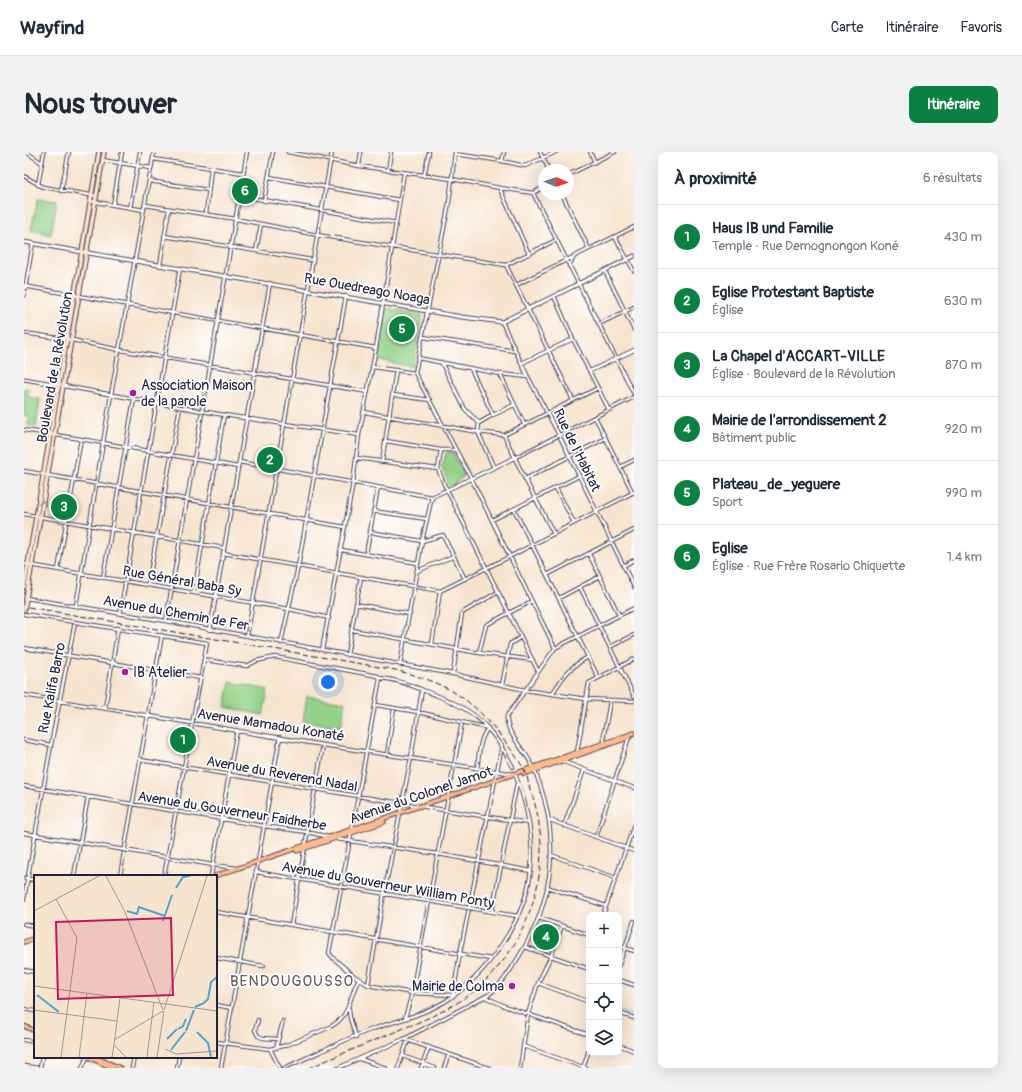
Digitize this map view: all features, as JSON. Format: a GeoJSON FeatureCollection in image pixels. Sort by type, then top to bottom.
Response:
{"type":"FeatureCollection","features":[{"type":"Feature","properties":{"kind":"main road","name":"Boulevard de la Révolution"},"geometry":{"type":"LineString","coordinates":[[24,587],[58,385],[93,202],[99,152]]}},
{"type":"Feature","properties":{"kind":"main road","name":"Boulevard de la Révolution"},"geometry":{"type":"LineString","coordinates":[[94,196],[104,152]]}},
{"type":"Feature","properties":{"kind":"main road","name":"Boulevard de la Révolution"},"geometry":{"type":"LineString","coordinates":[[24,610],[28,565],[41,516],[72,340],[84,251]]}},
{"type":"Feature","properties":{"kind":"main road","name":"Avenue du Colonel Jamot"},"geometry":{"type":"LineString","coordinates":[[217,877],[632,736]]}},
{"type":"Feature","properties":{"kind":"main road","name":"Avenue du Colonel Jamot"},"geometry":{"type":"LineString","coordinates":[[559,760],[577,752],[604,745]]}},
{"type":"Feature","properties":{"kind":"main road","name":"Avenue du Colonel Jamot"},"geometry":{"type":"LineString","coordinates":[[399,815],[422,806],[447,799]]}},
{"type":"Feature","properties":{"kind":"main road","name":"Avenue du Colonel Jamot"},"geometry":{"type":"LineString","coordinates":[[217,877],[257,863]]}},
{"type":"Feature","properties":{"kind":"main road"},"geometry":{"type":"LineString","coordinates":[[24,941],[34,937]]}},
{"type":"Feature","properties":{"kind":"main road"},"geometry":{"type":"LineString","coordinates":[[24,1024],[34,1029]]}},
{"type":"Feature","properties":{"kind":"main road"},"geometry":{"type":"LineString","coordinates":[[90,1058],[113,1068]]}},
{"type":"Feature","properties":{"kind":"main road"},"geometry":{"type":"LineString","coordinates":[[97,1058],[120,1068]]}},
{"type":"Feature","properties":{"kind":"street"},"geometry":{"type":"LineString","coordinates":[[26,152],[42,163]]}},
{"type":"Feature","properties":{"kind":"street"},"geometry":{"type":"LineString","coordinates":[[38,186],[44,152]]}},
{"type":"Feature","properties":{"kind":"street"},"geometry":{"type":"LineString","coordinates":[[61,191],[69,152]]}},
{"type":"Feature","properties":{"kind":"street"},"geometry":{"type":"LineString","coordinates":[[113,205],[122,152]]}},
{"type":"Feature","properties":{"kind":"street"},"geometry":{"type":"LineString","coordinates":[[130,208],[140,152]]}},
{"type":"Feature","properties":{"kind":"street"},"geometry":{"type":"LineString","coordinates":[[76,606],[80,574],[154,152]]}},
{"type":"Feature","properties":{"kind":"street"},"geometry":{"type":"LineString","coordinates":[[166,621],[247,152]]}},
{"type":"Feature","properties":{"kind":"street"},"geometry":{"type":"LineString","coordinates":[[264,201],[274,152]]}},
{"type":"Feature","properties":{"kind":"street"},"geometry":{"type":"LineString","coordinates":[[288,152],[388,171],[452,179],[533,193],[538,190]]}},
{"type":"Feature","properties":{"kind":"street"},"geometry":{"type":"LineString","coordinates":[[247,636],[332,152]]}},
{"type":"Feature","properties":{"kind":"street"},"geometry":{"type":"LineString","coordinates":[[359,166],[361,152]]}},
{"type":"Feature","properties":{"kind":"street"},"geometry":{"type":"LineString","coordinates":[[388,171],[391,152]]}},
{"type":"Feature","properties":{"kind":"street"},"geometry":{"type":"LineString","coordinates":[[424,176],[429,152]]}},
{"type":"Feature","properties":{"kind":"street"},"geometry":{"type":"LineString","coordinates":[[480,157],[481,152]]}},
{"type":"Feature","properties":{"kind":"street"},"geometry":{"type":"LineString","coordinates":[[502,161],[504,152]]}},
{"type":"Feature","properties":{"kind":"street"},"geometry":{"type":"LineString","coordinates":[[540,152],[546,164]]}},
{"type":"Feature","properties":{"kind":"street"},"geometry":{"type":"LineString","coordinates":[[556,152],[525,166],[455,153],[444,229],[416,372],[556,648]]}},
{"type":"Feature","properties":{"kind":"street"},"geometry":{"type":"LineString","coordinates":[[590,152],[595,162]]}},
{"type":"Feature","properties":{"kind":"street"},"geometry":{"type":"LineString","coordinates":[[574,173],[615,152]]}},
{"type":"Feature","properties":{"kind":"street"},"geometry":{"type":"LineString","coordinates":[[153,159],[243,173]]}},
{"type":"Feature","properties":{"kind":"street"},"geometry":{"type":"LineString","coordinates":[[102,160],[152,168]]}},
{"type":"Feature","properties":{"kind":"street"},"geometry":{"type":"LineString","coordinates":[[206,214],[211,168]]}},
{"type":"Feature","properties":{"kind":"street"},"geometry":{"type":"LineString","coordinates":[[322,650],[353,483],[359,436],[373,367],[404,173]]}},
{"type":"Feature","properties":{"kind":"street"},"geometry":{"type":"LineString","coordinates":[[24,176],[38,186],[94,196]]}},
{"type":"Feature","properties":{"kind":"street"},"geometry":{"type":"LineString","coordinates":[[270,177],[399,200]]}},
{"type":"Feature","properties":{"kind":"street"},"geometry":{"type":"LineString","coordinates":[[149,181],[208,190]]}},
{"type":"Feature","properties":{"kind":"street"},"geometry":{"type":"LineString","coordinates":[[500,188],[529,254]]}},
{"type":"Feature","properties":{"kind":"street"},"geometry":{"type":"LineString","coordinates":[[533,193],[634,394]]}},
{"type":"Feature","properties":{"kind":"street"},"geometry":{"type":"LineString","coordinates":[[240,196],[396,223]]}},
{"type":"Feature","properties":{"kind":"street"},"geometry":{"type":"LineString","coordinates":[[565,200],[589,249]]}},
{"type":"Feature","properties":{"kind":"street"},"geometry":{"type":"LineString","coordinates":[[93,202],[144,210]]}},
{"type":"Feature","properties":{"kind":"street"},"geometry":{"type":"LineString","coordinates":[[145,205],[236,219],[393,248],[506,265],[556,240]]}},
{"type":"Feature","properties":{"kind":"street"},"geometry":{"type":"LineString","coordinates":[[160,265],[169,209]]}},
{"type":"Feature","properties":{"kind":"street"},"geometry":{"type":"LineString","coordinates":[[256,250],[261,224]]}},
{"type":"Feature","properties":{"kind":"street"},"geometry":{"type":"LineString","coordinates":[[516,285],[634,227]]}},
{"type":"Feature","properties":{"kind":"street"},"geometry":{"type":"LineString","coordinates":[[164,236],[312,260]]}},
{"type":"Feature","properties":{"kind":"street"},"geometry":{"type":"LineString","coordinates":[[615,237],[634,271]]}},
{"type":"Feature","properties":{"kind":"street","name":"Rue Ouedreago Noaga"},"geometry":{"type":"LineString","coordinates":[[24,242],[84,251],[428,311],[502,322]]}},
{"type":"Feature","properties":{"kind":"street"},"geometry":{"type":"LineString","coordinates":[[24,295],[33,243]]}},
{"type":"Feature","properties":{"kind":"street"},"geometry":{"type":"LineString","coordinates":[[569,266],[574,256]]}},
{"type":"Feature","properties":{"kind":"street"},"geometry":{"type":"LineString","coordinates":[[502,322],[634,256]]}},
{"type":"Feature","properties":{"kind":"street"},"geometry":{"type":"LineString","coordinates":[[506,265],[573,400]]}},
{"type":"Feature","properties":{"kind":"street"},"geometry":{"type":"LineString","coordinates":[[120,614],[180,268]]}},
{"type":"Feature","properties":{"kind":"street"},"geometry":{"type":"LineString","coordinates":[[604,271],[634,330]]}},
{"type":"Feature","properties":{"kind":"street"},"geometry":{"type":"LineString","coordinates":[[210,630],[270,283]]}},
{"type":"Feature","properties":{"kind":"street"},"geometry":{"type":"LineString","coordinates":[[25,286],[74,296],[128,304],[376,348]]}},
{"type":"Feature","properties":{"kind":"street"},"geometry":{"type":"LineString","coordinates":[[281,643],[298,566],[346,296]]}},
{"type":"Feature","properties":{"kind":"street"},"geometry":{"type":"LineString","coordinates":[[554,296],[573,339],[609,410]]}},
{"type":"Feature","properties":{"kind":"street"},"geometry":{"type":"LineString","coordinates":[[599,324],[634,307]]}},
{"type":"Feature","properties":{"kind":"street","name":"Rue de l'Habitat"},"geometry":{"type":"LineString","coordinates":[[502,322],[528,377],[548,412],[634,587]]}},
{"type":"Feature","properties":{"kind":"street"},"geometry":{"type":"LineString","coordinates":[[24,333],[67,339],[254,374],[368,392]]}},
{"type":"Feature","properties":{"kind":"street"},"geometry":{"type":"LineString","coordinates":[[423,337],[516,352]]}},
{"type":"Feature","properties":{"kind":"street"},"geometry":{"type":"LineString","coordinates":[[522,363],[573,339]]}},
{"type":"Feature","properties":{"kind":"street"},"geometry":{"type":"LineString","coordinates":[[590,371],[634,350]]}},
{"type":"Feature","properties":{"kind":"street"},"geometry":{"type":"LineString","coordinates":[[418,358],[471,369],[528,377]]}},
{"type":"Feature","properties":{"kind":"street"},"geometry":{"type":"LineString","coordinates":[[441,362],[465,410],[479,424]]}},
{"type":"Feature","properties":{"kind":"street"},"geometry":{"type":"LineString","coordinates":[[373,367],[416,372]]}},
{"type":"Feature","properties":{"kind":"street"},"geometry":{"type":"LineString","coordinates":[[471,369],[493,415]]}},
{"type":"Feature","properties":{"kind":"street"},"geometry":{"type":"LineString","coordinates":[[382,462],[396,370]]}},
{"type":"Feature","properties":{"kind":"street"},"geometry":{"type":"LineString","coordinates":[[500,374],[524,424]]}},
{"type":"Feature","properties":{"kind":"street"},"geometry":{"type":"LineString","coordinates":[[24,379],[224,415],[359,436]]}},
{"type":"Feature","properties":{"kind":"street"},"geometry":{"type":"LineString","coordinates":[[364,412],[444,427],[504,435],[598,388]]}},
{"type":"Feature","properties":{"kind":"street"},"geometry":{"type":"LineString","coordinates":[[393,395],[431,400]]}},
{"type":"Feature","properties":{"kind":"street"},"geometry":{"type":"LineString","coordinates":[[239,462],[432,497],[494,468],[634,397]]}},
{"type":"Feature","properties":{"kind":"street"},"geometry":{"type":"LineString","coordinates":[[103,578],[134,399]]}},
{"type":"Feature","properties":{"kind":"street"},"geometry":{"type":"LineString","coordinates":[[479,424],[493,415],[514,405]]}},
{"type":"Feature","properties":{"kind":"street"},"geometry":{"type":"LineString","coordinates":[[148,585],[180,406]]}},
{"type":"Feature","properties":{"kind":"street"},"geometry":{"type":"LineString","coordinates":[[194,593],[201,544],[224,415]]}},
{"type":"Feature","properties":{"kind":"street"},"geometry":{"type":"LineString","coordinates":[[223,553],[440,591],[510,557],[634,492],[595,417]]}},
{"type":"Feature","properties":{"kind":"street"},"geometry":{"type":"LineString","coordinates":[[479,424],[478,432],[494,468]]}},
{"type":"Feature","properties":{"kind":"street"},"geometry":{"type":"LineString","coordinates":[[24,430],[55,434],[170,456],[238,467]]}},
{"type":"Feature","properties":{"kind":"street"},"geometry":{"type":"LineString","coordinates":[[504,435],[514,458],[554,534]]}},
{"type":"Feature","properties":{"kind":"street"},"geometry":{"type":"LineString","coordinates":[[525,479],[606,438]]}},
{"type":"Feature","properties":{"kind":"street"},"geometry":{"type":"LineString","coordinates":[[58,570],[81,439]]}},
{"type":"Feature","properties":{"kind":"street"},"geometry":{"type":"LineString","coordinates":[[386,441],[441,450],[456,450]]}},
{"type":"Feature","properties":{"kind":"street"},"geometry":{"type":"LineString","coordinates":[[441,450],[438,469],[447,490],[538,671]]}},
{"type":"Feature","properties":{"kind":"street"},"geometry":{"type":"LineString","coordinates":[[356,458],[438,469]]}},
{"type":"Feature","properties":{"kind":"street"},"geometry":{"type":"LineString","coordinates":[[620,467],[634,460]]}},
{"type":"Feature","properties":{"kind":"street"},"geometry":{"type":"LineString","coordinates":[[24,471],[345,528]]}},
{"type":"Feature","properties":{"kind":"street"},"geometry":{"type":"LineString","coordinates":[[492,520],[579,476]]}},
{"type":"Feature","properties":{"kind":"street"},"geometry":{"type":"LineString","coordinates":[[366,554],[378,488]]}},
{"type":"Feature","properties":{"kind":"street"},"geometry":{"type":"LineString","coordinates":[[556,488],[574,523]]}},
{"type":"Feature","properties":{"kind":"street"},"geometry":{"type":"LineString","coordinates":[[400,665],[422,541],[432,497]]}},
{"type":"Feature","properties":{"kind":"street"},"geometry":{"type":"LineString","coordinates":[[514,509],[598,677]]}},
{"type":"Feature","properties":{"kind":"street"},"geometry":{"type":"LineString","coordinates":[[373,511],[427,519]]}},
{"type":"Feature","properties":{"kind":"street"},"geometry":{"type":"LineString","coordinates":[[24,514],[224,548]]}},
{"type":"Feature","properties":{"kind":"street"},"geometry":{"type":"LineString","coordinates":[[547,575],[634,530]]}},
{"type":"Feature","properties":{"kind":"street"},"geometry":{"type":"LineString","coordinates":[[370,532],[422,541],[443,534],[465,579]]}},
{"type":"Feature","properties":{"kind":"street"},"geometry":{"type":"LineString","coordinates":[[341,550],[418,563]]}},
{"type":"Feature","properties":{"kind":"street"},"geometry":{"type":"LineString","coordinates":[[589,554],[619,615]]}},
{"type":"Feature","properties":{"kind":"street"},"geometry":{"type":"LineString","coordinates":[[417,571],[454,556]]}},
{"type":"Feature","properties":{"kind":"street"},"geometry":{"type":"LineString","coordinates":[[623,566],[634,560]]}},
{"type":"Feature","properties":{"kind":"street","name":"Rue Général Baba Sy"},"geometry":{"type":"LineString","coordinates":[[28,565],[289,609],[329,618]]}},
{"type":"Feature","properties":{"kind":"street"},"geometry":{"type":"LineString","coordinates":[[559,598],[600,576]]}},
{"type":"Feature","properties":{"kind":"street"},"geometry":{"type":"LineString","coordinates":[[347,655],[361,577]]}},
{"type":"Feature","properties":{"kind":"street"},"geometry":{"type":"LineString","coordinates":[[580,587],[634,696]]}},
{"type":"Feature","properties":{"kind":"street"},"geometry":{"type":"LineString","coordinates":[[432,644],[440,591]]}},
{"type":"Feature","properties":{"kind":"street"},"geometry":{"type":"LineString","coordinates":[[452,674],[463,612],[498,592]]}},
{"type":"Feature","properties":{"kind":"street","name":"Avenue du Chemin de Fer"},"geometry":{"type":"LineString","coordinates":[[26,598],[166,621],[452,674],[525,690],[586,699],[634,701]]}},
{"type":"Feature","properties":{"kind":"street"},"geometry":{"type":"LineString","coordinates":[[479,652],[486,625],[532,601]]}},
{"type":"Feature","properties":{"kind":"street"},"geometry":{"type":"LineString","coordinates":[[356,604],[410,614]]}},
{"type":"Feature","properties":{"kind":"street"},"geometry":{"type":"LineString","coordinates":[[338,1068],[404,1038],[485,997],[501,982],[525,947],[539,918],[547,887],[551,855],[550,820],[534,769],[507,724],[507,716],[509,711],[556,648],[634,608]]}},
{"type":"Feature","properties":{"kind":"street","name":"Avenue du Chemin de Fer"},"geometry":{"type":"LineString","coordinates":[[24,614],[206,641],[208,645],[205,660]]}},
{"type":"Feature","properties":{"kind":"street","name":"Rue Kalifa Barro"},"geometry":{"type":"LineString","coordinates":[[24,899],[26,878],[75,622]]}},
{"type":"Feature","properties":{"kind":"street"},"geometry":{"type":"LineString","coordinates":[[105,708],[118,628]]}},
{"type":"Feature","properties":{"kind":"street"},"geometry":{"type":"LineString","coordinates":[[352,630],[507,657],[533,660]]}},
{"type":"Feature","properties":{"kind":"street"},"geometry":{"type":"LineString","coordinates":[[120,875],[162,635]]}},
{"type":"Feature","properties":{"kind":"street"},"geometry":{"type":"LineString","coordinates":[[610,647],[634,635]]}},
{"type":"Feature","properties":{"kind":"street"},"geometry":{"type":"LineString","coordinates":[[502,685],[510,643],[521,637]]}},
{"type":"Feature","properties":{"kind":"street"},"geometry":{"type":"LineString","coordinates":[[24,648],[201,678]]}},
{"type":"Feature","properties":{"kind":"street"},"geometry":{"type":"LineString","coordinates":[[164,875],[205,660],[247,666],[256,661],[275,657],[378,676],[380,678],[413,686],[457,704],[474,714],[488,728],[502,746],[513,766]]}},
{"type":"Feature","properties":{"kind":"street"},"geometry":{"type":"LineString","coordinates":[[552,694],[568,670],[588,657]]}},
{"type":"Feature","properties":{"kind":"street"},"geometry":{"type":"LineString","coordinates":[[577,752],[589,683],[619,666],[634,660]]}},
{"type":"Feature","properties":{"kind":"street"},"geometry":{"type":"LineString","coordinates":[[380,678],[368,751],[330,953],[331,956],[368,985],[412,993],[453,996]]}},
{"type":"Feature","properties":{"kind":"street"},"geometry":{"type":"LineString","coordinates":[[368,985],[384,894],[411,758],[422,690]]}},
{"type":"Feature","properties":{"kind":"street","name":"Avenue Mamadou Konaté"},"geometry":{"type":"LineString","coordinates":[[24,695],[515,776]]}},
{"type":"Feature","properties":{"kind":"street"},"geometry":{"type":"LineString","coordinates":[[604,745],[610,701]]}},
{"type":"Feature","properties":{"kind":"street"},"geometry":{"type":"LineString","coordinates":[[376,705],[418,712],[488,728]]}},
{"type":"Feature","properties":{"kind":"street"},"geometry":{"type":"LineString","coordinates":[[387,754],[394,708]]}},
{"type":"Feature","properties":{"kind":"street"},"geometry":{"type":"LineString","coordinates":[[405,1019],[412,993],[462,722]]}},
{"type":"Feature","properties":{"kind":"street"},"geometry":{"type":"LineString","coordinates":[[477,769],[482,740],[484,733],[488,728]]}},
{"type":"Feature","properties":{"kind":"street"},"geometry":{"type":"LineString","coordinates":[[211,875],[237,730]]}},
{"type":"Feature","properties":{"kind":"street"},"geometry":{"type":"LineString","coordinates":[[596,837],[614,781],[632,736]]}},
{"type":"Feature","properties":{"kind":"street"},"geometry":{"type":"LineString","coordinates":[[221,1068],[280,737]]}},
{"type":"Feature","properties":{"kind":"street"},"geometry":{"type":"LineString","coordinates":[[24,740],[51,745]]}},
{"type":"Feature","properties":{"kind":"street"},"geometry":{"type":"LineString","coordinates":[[291,925],[323,745]]}},
{"type":"Feature","properties":{"kind":"street"},"geometry":{"type":"LineString","coordinates":[[453,996],[460,953],[502,746]]}},
{"type":"Feature","properties":{"kind":"street","name":"Avenue du Reverend Nadal"},"geometry":{"type":"LineString","coordinates":[[140,760],[426,807]]}},
{"type":"Feature","properties":{"kind":"street"},"geometry":{"type":"LineString","coordinates":[[559,760],[634,788]]}},
{"type":"Feature","properties":{"kind":"street"},"geometry":{"type":"LineString","coordinates":[[564,826],[584,770]]}},
{"type":"Feature","properties":{"kind":"street"},"geometry":{"type":"LineString","coordinates":[[284,1068],[371,1030],[431,1009],[463,989],[492,959],[517,916],[531,870],[529,823],[515,776]]}},
{"type":"Feature","properties":{"kind":"street"},"geometry":{"type":"LineString","coordinates":[[492,912],[517,783]]}},
{"type":"Feature","properties":{"kind":"street","name":"Avenue du Gouverneur Faidherbe"},"geometry":{"type":"LineString","coordinates":[[24,786],[531,870]]}},
{"type":"Feature","properties":{"kind":"street"},"geometry":{"type":"LineString","coordinates":[[74,875],[88,797]]}},
{"type":"Feature","properties":{"kind":"street"},"geometry":{"type":"LineString","coordinates":[[426,807],[529,823]]}},
{"type":"Feature","properties":{"kind":"street"},"geometry":{"type":"LineString","coordinates":[[550,820],[634,851]]}},
{"type":"Feature","properties":{"kind":"street"},"geometry":{"type":"LineString","coordinates":[[604,912],[634,825]]}},
{"type":"Feature","properties":{"kind":"street"},"geometry":{"type":"LineString","coordinates":[[24,833],[213,865],[240,868]]}},
{"type":"Feature","properties":{"kind":"street"},"geometry":{"type":"LineString","coordinates":[[551,855],[616,878]]}},
{"type":"Feature","properties":{"kind":"street","name":"Avenue du Gouverneur William Ponty"},"geometry":{"type":"LineString","coordinates":[[256,872],[517,916]]}},
{"type":"Feature","properties":{"kind":"street"},"geometry":{"type":"LineString","coordinates":[[547,887],[606,906]]}},
{"type":"Feature","properties":{"kind":"street"},"geometry":{"type":"LineString","coordinates":[[217,912],[492,959]]}},
{"type":"Feature","properties":{"kind":"street"},"geometry":{"type":"LineString","coordinates":[[539,918],[586,934]]}},
{"type":"Feature","properties":{"kind":"street"},"geometry":{"type":"LineString","coordinates":[[622,956],[634,921]]}},
{"type":"Feature","properties":{"kind":"street"},"geometry":{"type":"LineString","coordinates":[[24,924],[34,926]]}},
{"type":"Feature","properties":{"kind":"street"},"geometry":{"type":"LineString","coordinates":[[520,1068],[528,1014],[538,983],[551,956],[562,926]]}},
{"type":"Feature","properties":{"kind":"street"},"geometry":{"type":"LineString","coordinates":[[525,947],[586,968]]}},
{"type":"Feature","properties":{"kind":"street"},"geometry":{"type":"LineString","coordinates":[[622,947],[634,951]]}},
{"type":"Feature","properties":{"kind":"street"},"geometry":{"type":"LineString","coordinates":[[217,958],[264,966]]}},
{"type":"Feature","properties":{"kind":"street"},"geometry":{"type":"LineString","coordinates":[[24,970],[34,972]]}},
{"type":"Feature","properties":{"kind":"street"},"geometry":{"type":"LineString","coordinates":[[356,1037],[350,1018],[349,1006],[353,989],[359,979]]}},
{"type":"Feature","properties":{"kind":"street"},"geometry":{"type":"LineString","coordinates":[[622,981],[634,985]]}},
{"type":"Feature","properties":{"kind":"street"},"geometry":{"type":"LineString","coordinates":[[538,983],[586,1001]]}},
{"type":"Feature","properties":{"kind":"street"},"geometry":{"type":"LineString","coordinates":[[485,997],[502,1005],[586,1034]]}},
{"type":"Feature","properties":{"kind":"street"},"geometry":{"type":"LineString","coordinates":[[217,1005],[232,1008]]}},
{"type":"Feature","properties":{"kind":"street"},"geometry":{"type":"LineString","coordinates":[[217,1042],[270,1049],[288,1045],[330,1027],[341,1019],[349,1006]]}},
{"type":"Feature","properties":{"kind":"street"},"geometry":{"type":"LineString","coordinates":[[24,1009],[34,1011]]}},
{"type":"Feature","properties":{"kind":"street"},"geometry":{"type":"LineString","coordinates":[[622,1014],[634,1018]]}},
{"type":"Feature","properties":{"kind":"street"},"geometry":{"type":"LineString","coordinates":[[258,1020],[255,1030],[258,1036],[263,1038],[278,1038]]}},
{"type":"Feature","properties":{"kind":"street"},"geometry":{"type":"LineString","coordinates":[[276,1048],[282,1021]]}},
{"type":"Feature","properties":{"kind":"street"},"geometry":{"type":"LineString","coordinates":[[404,1038],[488,1068]]}},
{"type":"Feature","properties":{"kind":"street"},"geometry":{"type":"LineString","coordinates":[[24,1040],[34,1042]]}},
{"type":"Feature","properties":{"kind":"street"},"geometry":{"type":"LineString","coordinates":[[398,1068],[408,1040]]}},
{"type":"Feature","properties":{"kind":"street"},"geometry":{"type":"LineString","coordinates":[[523,1046],[584,1068],[587,1056]]}},
{"type":"Feature","properties":{"kind":"street"},"geometry":{"type":"LineString","coordinates":[[622,1046],[634,1051]]}},
{"type":"Feature","properties":{"kind":"street"},"geometry":{"type":"LineString","coordinates":[[422,1068],[429,1047]]}},
{"type":"Feature","properties":{"kind":"street"},"geometry":{"type":"LineString","coordinates":[[270,1049],[280,1068]]}},
{"type":"Feature","properties":{"kind":"street"},"geometry":{"type":"LineString","coordinates":[[444,1068],[450,1054]]}},
{"type":"Feature","properties":{"kind":"street"},"geometry":{"type":"LineString","coordinates":[[403,1056],[435,1068]]}},
{"type":"Feature","properties":{"kind":"street"},"geometry":{"type":"LineString","coordinates":[[24,1066],[40,1068],[42,1058]]}},
{"type":"Feature","properties":{"kind":"street"},"geometry":{"type":"LineString","coordinates":[[82,1068],[87,1058]]}},
{"type":"Feature","properties":{"kind":"street"},"geometry":{"type":"LineString","coordinates":[[132,1068],[134,1058]]}},
{"type":"Feature","properties":{"kind":"street"},"geometry":{"type":"LineString","coordinates":[[177,1068],[179,1058]]}},
{"type":"Feature","properties":{"kind":"street"},"geometry":{"type":"LineString","coordinates":[[359,1059],[386,1068]]}},
{"type":"Feature","properties":{"kind":"green space"},"geometry":{"type":"Polygon","coordinates":[[[38,199],[57,201],[51,235],[31,230],[38,199]]]}},
{"type":"Feature","properties":{"kind":"green space"},"geometry":{"type":"Polygon","coordinates":[[[387,308],[422,315],[413,367],[378,360],[387,308]]]}},
{"type":"Feature","properties":{"kind":"green space"},"geometry":{"type":"Polygon","coordinates":[[[24,388],[29,389],[28,397],[40,399],[36,427],[28,425],[29,416],[24,415],[24,388]]]}},
{"type":"Feature","properties":{"kind":"green space"},"geometry":{"type":"Polygon","coordinates":[[[449,451],[451,453],[453,452],[463,473],[463,477],[452,487],[448,485],[441,466],[444,462],[446,453],[449,451]]]}},
{"type":"Feature","properties":{"kind":"green space"},"geometry":{"type":"Polygon","coordinates":[[[230,682],[268,690],[263,715],[225,707],[230,682]]]}},
{"type":"Feature","properties":{"kind":"green space"},"geometry":{"type":"Polygon","coordinates":[[[307,696],[345,702],[341,727],[303,721],[307,696]]]}},
{"type":"Feature","properties":{"kind":"waterway"},"geometry":{"type":"LineString","coordinates":[[622,1012],[634,1016]]}},
{"type":"Feature","properties":{"kind":"railway"},"geometry":{"type":"LineString","coordinates":[[28,607],[391,669],[414,675],[443,686],[466,700],[480,712],[509,747],[525,771],[537,814],[541,840],[540,866],[536,891],[528,915],[517,939],[503,960],[486,980],[465,998],[454,1005],[430,1017],[309,1068]]}},
{"type":"Feature","properties":{"kind":"place","name":"Eglise"},"geometry":{"type":"Point","coordinates":[245,191]}},
{"type":"Feature","properties":{"kind":"place","name":"Plateau_de_yeguere"},"geometry":{"type":"Point","coordinates":[402,329]}},
{"type":"Feature","properties":{"kind":"place","name":"Association Maison de la parole"},"geometry":{"type":"Point","coordinates":[133,393]}},
{"type":"Feature","properties":{"kind":"place","name":"Eglise Protestant Baptiste"},"geometry":{"type":"Point","coordinates":[270,460]}},
{"type":"Feature","properties":{"kind":"place","name":"La Chapel d'ACCART-VILLE"},"geometry":{"type":"Point","coordinates":[64,507]}},
{"type":"Feature","properties":{"kind":"place","name":"IB Atelier"},"geometry":{"type":"Point","coordinates":[125,672]}},
{"type":"Feature","properties":{"kind":"place","name":"Haus IB und Familie"},"geometry":{"type":"Point","coordinates":[183,740]}},
{"type":"Feature","properties":{"kind":"place","name":"Mairie de l'arrondissement 2"},"geometry":{"type":"Point","coordinates":[546,937]}},
{"type":"Feature","properties":{"kind":"place","name":"Mairie de Colma"},"geometry":{"type":"Point","coordinates":[512,986]}},
{"type":"Feature","properties":{"kind":"district","name":"BENDOUGOUSSO"},"geometry":{"type":"Point","coordinates":[292,981]}}]}
